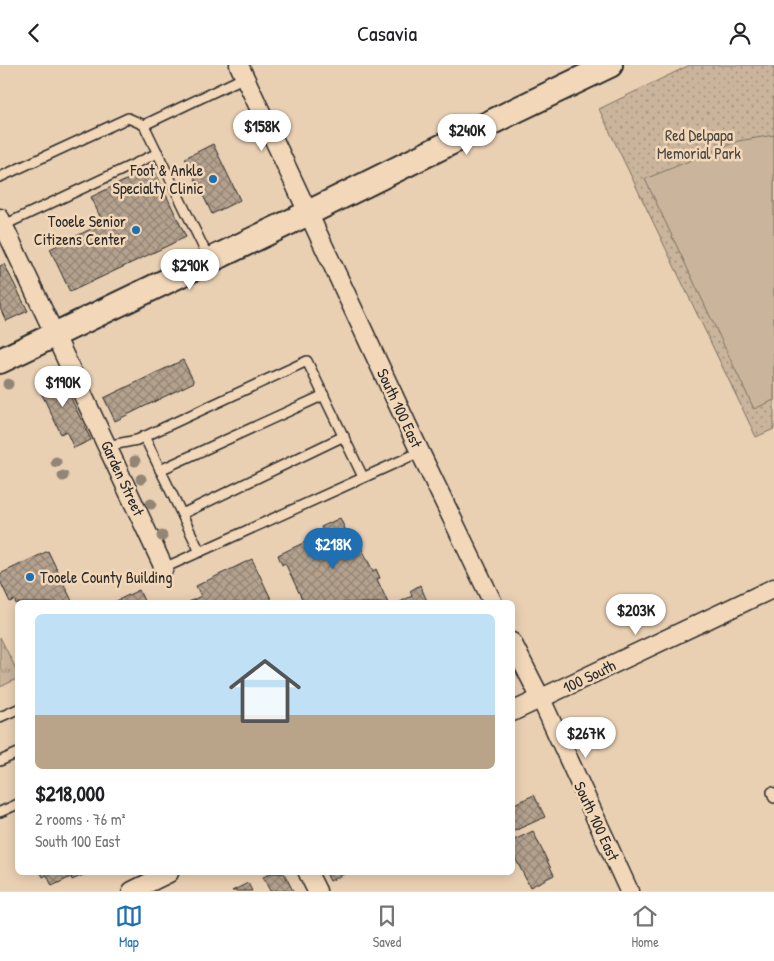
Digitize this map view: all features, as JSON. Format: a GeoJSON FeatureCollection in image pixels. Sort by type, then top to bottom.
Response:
{"type":"FeatureCollection","features":[{"type":"Feature","properties":{"kind":"street"},"geometry":{"type":"LineString","coordinates":[[0,361],[210,261],[610,65]]}},
{"type":"Feature","properties":{"kind":"street","name":"South 100 East"},"geometry":{"type":"LineString","coordinates":[[242,71],[420,452],[492,600]]}},
{"type":"Feature","properties":{"kind":"street","name":"Garden Street"},"geometry":{"type":"LineString","coordinates":[[1,224],[108,446],[164,568]]}},
{"type":"Feature","properties":{"kind":"street","name":"100 South"},"geometry":{"type":"LineString","coordinates":[[515,711],[774,588]]}},
{"type":"Feature","properties":{"kind":"street","name":"South 100 East"},"geometry":{"type":"LineString","coordinates":[[515,648],[629,891]]}},
{"type":"Feature","properties":{"kind":"street"},"geometry":{"type":"LineString","coordinates":[[132,891],[165,875]]}},
{"type":"Feature","properties":{"kind":"street"},"geometry":{"type":"LineString","coordinates":[[309,875],[317,891]]}},
{"type":"Feature","properties":{"kind":"lane"},"geometry":{"type":"LineString","coordinates":[[144,125],[242,71]]}},
{"type":"Feature","properties":{"kind":"lane"},"geometry":{"type":"LineString","coordinates":[[0,177],[128,118],[144,125],[210,261]]}},
{"type":"Feature","properties":{"kind":"lane"},"geometry":{"type":"LineString","coordinates":[[1,224],[158,153]]}},
{"type":"Feature","properties":{"kind":"lane"},"geometry":{"type":"LineString","coordinates":[[108,446],[137,440],[307,361],[363,477]]}},
{"type":"Feature","properties":{"kind":"lane"},"geometry":{"type":"LineString","coordinates":[[160,470],[324,395]]}},
{"type":"Feature","properties":{"kind":"lane"},"geometry":{"type":"LineString","coordinates":[[144,436],[200,551]]}},
{"type":"Feature","properties":{"kind":"lane"},"geometry":{"type":"LineString","coordinates":[[182,515],[344,437]]}},
{"type":"Feature","properties":{"kind":"lane"},"geometry":{"type":"LineString","coordinates":[[164,568],[420,452]]}},
{"type":"Feature","properties":{"kind":"lane"},"geometry":{"type":"LineString","coordinates":[[0,717],[15,710]]}},
{"type":"Feature","properties":{"kind":"lane"},"geometry":{"type":"LineString","coordinates":[[0,761],[15,754]]}},
{"type":"Feature","properties":{"kind":"lane"},"geometry":{"type":"LineString","coordinates":[[0,812],[15,805]]}},
{"type":"Feature","properties":{"kind":"green space","name":"Red Delpapa Memorial Park"},"geometry":{"type":"Polygon","coordinates":[[[690,65],[774,65],[774,429],[756,437],[599,109],[690,65]]]}},
{"type":"Feature","properties":{"kind":"green space"},"geometry":{"type":"Polygon","coordinates":[[[774,135],[774,400],[754,409],[645,179],[738,141],[774,135]]]}},
{"type":"Feature","properties":{"kind":"green space"},"geometry":{"type":"Polygon","coordinates":[[[0,637],[15,667],[15,680],[0,687],[0,637]]]}},
{"type":"Feature","properties":{"kind":"building","name":"Foot & Ankle Specialty Clinic"},"geometry":{"type":"Polygon","coordinates":[[[213,144],[240,200],[212,214],[185,158],[213,144]]]}},
{"type":"Feature","properties":{"kind":"building","name":"Tooele Senior Citizens Center"},"geometry":{"type":"Polygon","coordinates":[[[153,167],[186,237],[70,292],[50,249],[103,223],[91,197],[153,167]]]}},
{"type":"Feature","properties":{"kind":"building"},"geometry":{"type":"Polygon","coordinates":[[[4,264],[28,311],[6,321],[0,308],[0,266],[4,264]]]}},
{"type":"Feature","properties":{"kind":"building"},"geometry":{"type":"Polygon","coordinates":[[[183,360],[194,382],[115,421],[104,398],[183,360]]]}},
{"type":"Feature","properties":{"kind":"building"},"geometry":{"type":"Polygon","coordinates":[[[57,369],[91,440],[74,448],[66,431],[61,434],[35,380],[57,369]]]}},
{"type":"Feature","properties":{"kind":"building"},"geometry":{"type":"Polygon","coordinates":[[[340,518],[353,546],[359,543],[373,571],[376,569],[380,578],[377,579],[387,600],[303,600],[285,563],[282,565],[278,555],[324,533],[321,527],[340,518]]]}},
{"type":"Feature","properties":{"kind":"building","name":"Tooele County Building"},"geometry":{"type":"Polygon","coordinates":[[[48,551],[72,600],[15,600],[15,602],[14,600],[10,602],[0,581],[0,574],[48,551]]]}},
{"type":"Feature","properties":{"kind":"building","name":"Tooele County Building"},"geometry":{"type":"Polygon","coordinates":[[[252,559],[272,600],[193,600],[201,596],[196,586],[252,559]]]}},
{"type":"Feature","properties":{"kind":"building"},"geometry":{"type":"Polygon","coordinates":[[[420,585],[427,600],[404,600],[412,596],[410,591],[420,585]]]}},
{"type":"Feature","properties":{"kind":"building"},"geometry":{"type":"Polygon","coordinates":[[[139,590],[144,600],[118,600],[139,590]]]}},
{"type":"Feature","properties":{"kind":"building"},"geometry":{"type":"Polygon","coordinates":[[[534,795],[545,817],[515,831],[515,804],[534,795]]]}},
{"type":"Feature","properties":{"kind":"building"},"geometry":{"type":"Polygon","coordinates":[[[533,831],[554,875],[530,887],[515,858],[515,840],[533,831]]]}},
{"type":"Feature","properties":{"kind":"building"},"geometry":{"type":"Polygon","coordinates":[[[47,875],[83,875],[72,880],[71,877],[52,886],[47,875]]]}},
{"type":"Feature","properties":{"kind":"building"},"geometry":{"type":"Polygon","coordinates":[[[268,875],[285,875],[293,891],[270,891],[263,877],[268,875]]]}},
{"type":"Feature","properties":{"kind":"building"},"geometry":{"type":"Polygon","coordinates":[[[327,875],[342,875],[330,881],[327,875]]]}},
{"type":"Feature","properties":{"kind":"building"},"geometry":{"type":"Polygon","coordinates":[[[248,883],[252,891],[232,891],[248,883]]]}},
{"type":"Feature","properties":{"kind":"place","name":"Foot & Ankle Specialty Clinic"},"geometry":{"type":"Point","coordinates":[213,179]}},
{"type":"Feature","properties":{"kind":"place","name":"Tooele Senior Citizens Center"},"geometry":{"type":"Point","coordinates":[136,230]}},
{"type":"Feature","properties":{"kind":"place","name":"Tooele County Building"},"geometry":{"type":"Point","coordinates":[30,577]}}]}
